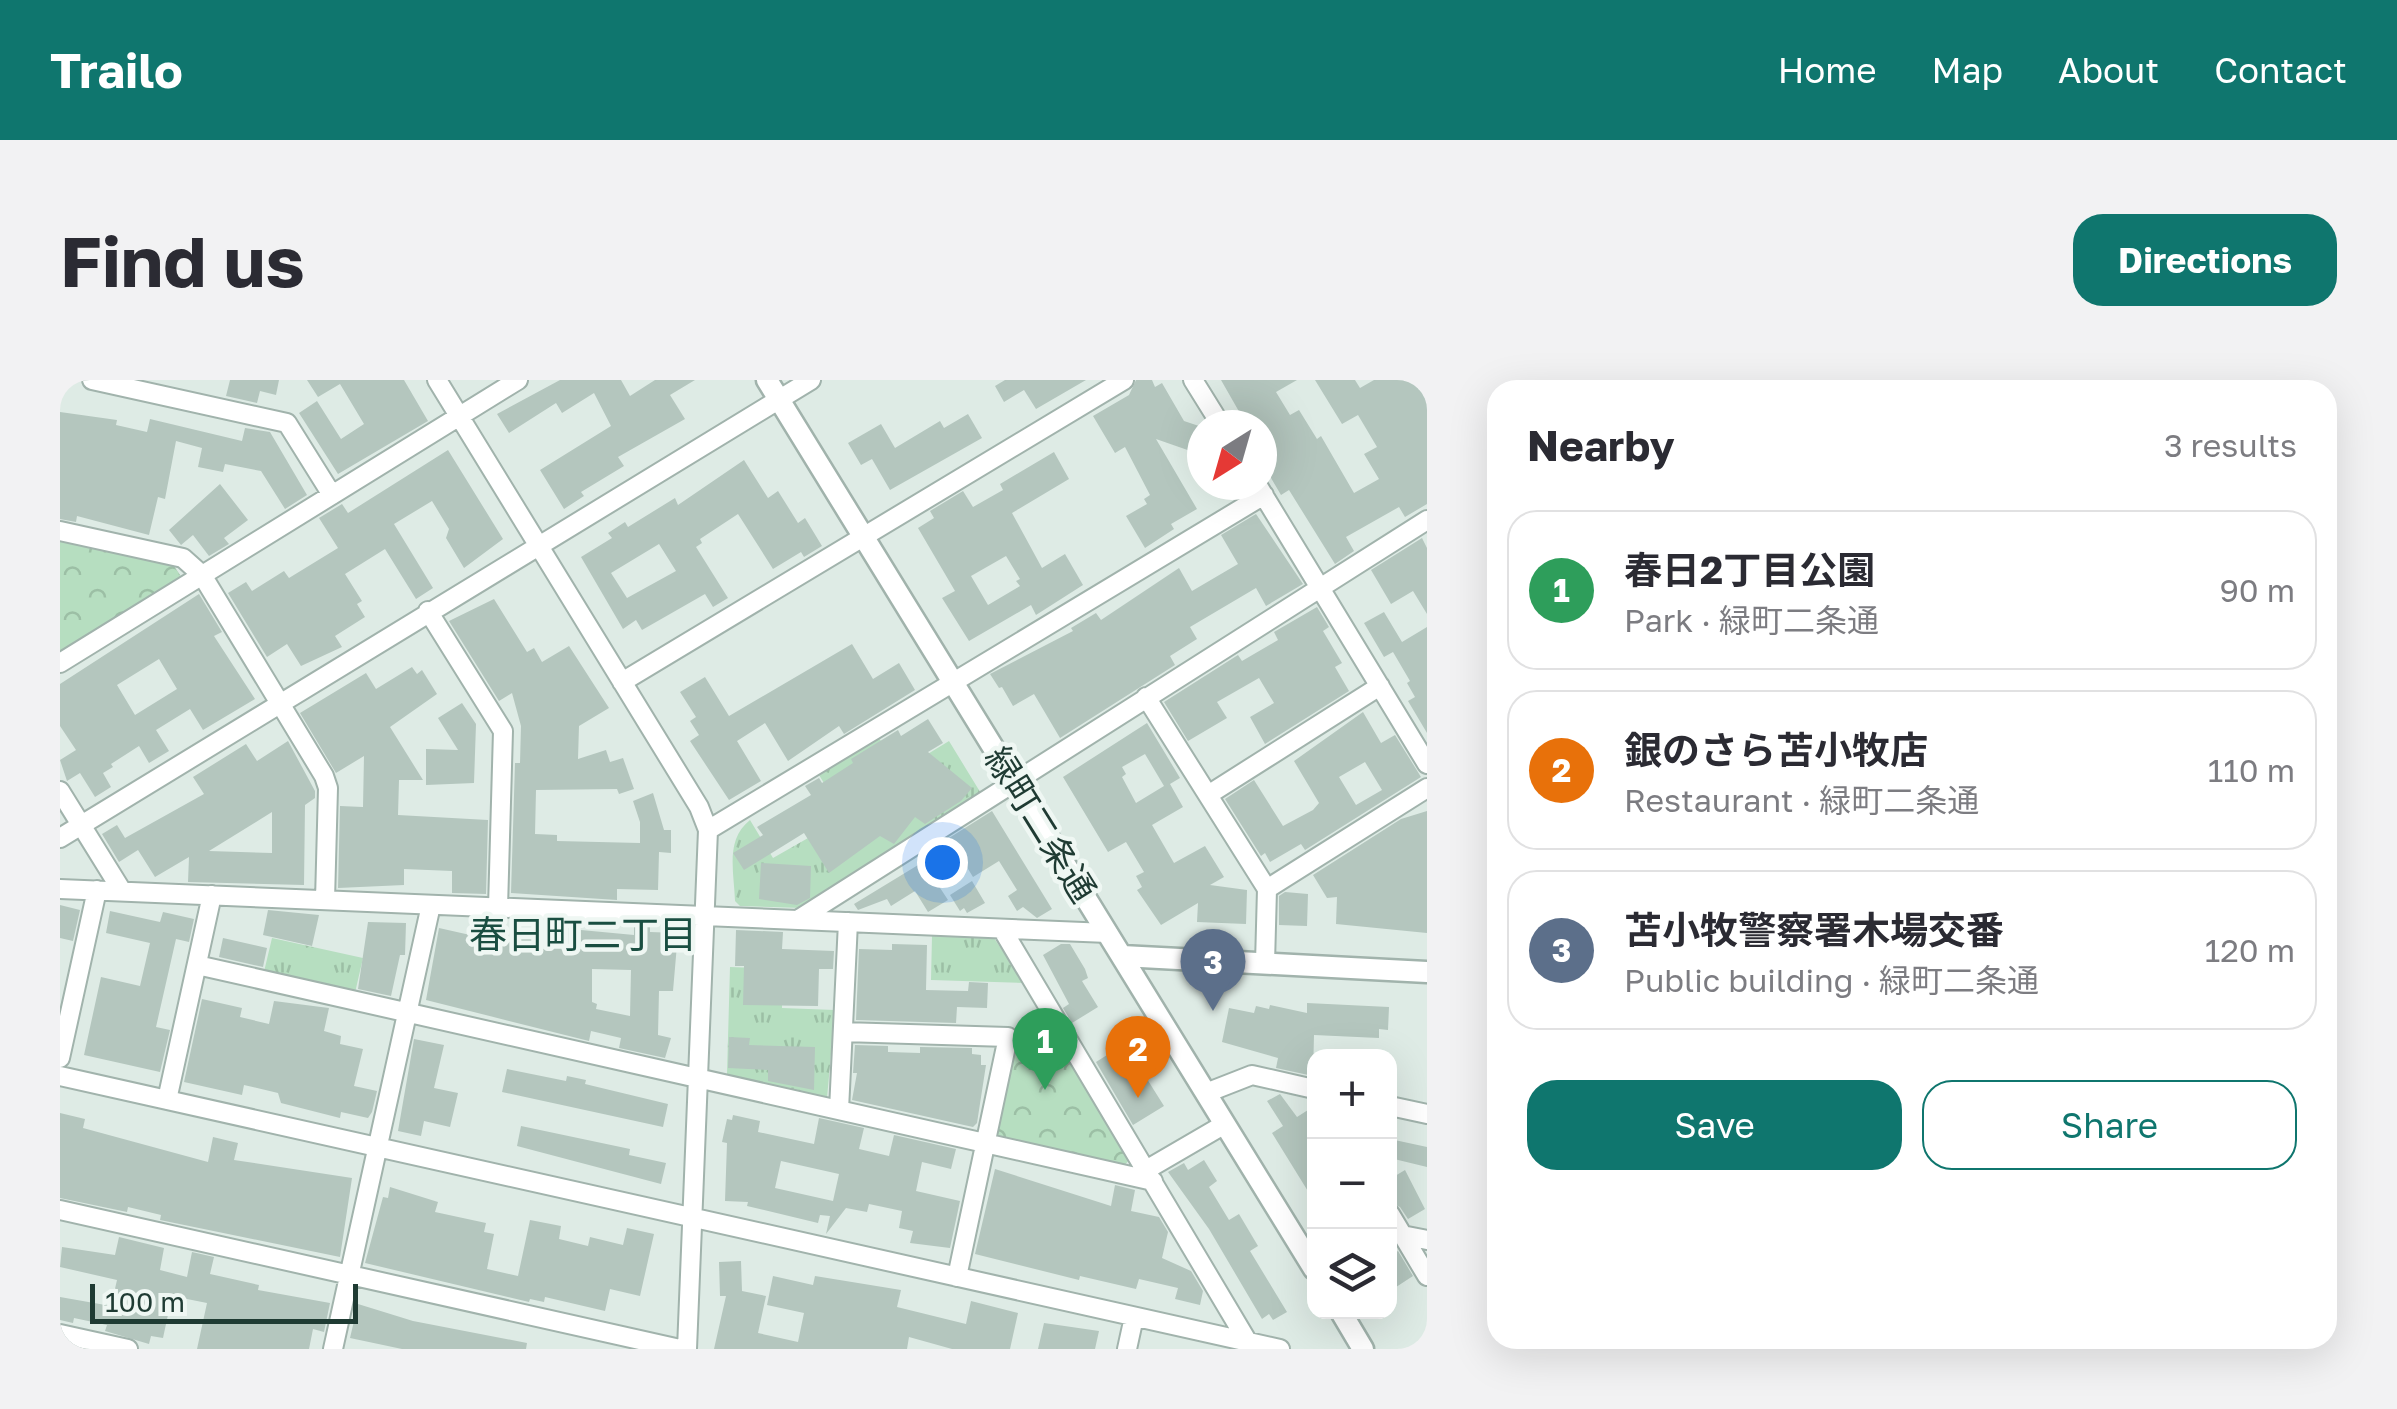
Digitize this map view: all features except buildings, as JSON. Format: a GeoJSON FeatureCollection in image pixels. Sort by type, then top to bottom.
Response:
{"type":"FeatureCollection","features":[{"type":"Feature","properties":{"kind":"street"},"geometry":{"type":"LineString","coordinates":[[92,380],[287,423],[332,495]]}},
{"type":"Feature","properties":{"kind":"street"},"geometry":{"type":"LineString","coordinates":[[60,1210],[684,1349],[708,830],[699,808],[437,380]]}},
{"type":"Feature","properties":{"kind":"street"},"geometry":{"type":"LineString","coordinates":[[60,663],[518,380]]}},
{"type":"Feature","properties":{"kind":"street","name":"緑町二条通"},"geometry":{"type":"LineString","coordinates":[[767,380],[1307,1258]]}},
{"type":"Feature","properties":{"kind":"street"},"geometry":{"type":"LineString","coordinates":[[60,838],[811,380]]}},
{"type":"Feature","properties":{"kind":"street"},"geometry":{"type":"LineString","coordinates":[[622,682],[1124,380]]}},
{"type":"Feature","properties":{"kind":"street"},"geometry":{"type":"LineString","coordinates":[[1193,380],[1212,410]]}},
{"type":"Feature","properties":{"kind":"street"},"geometry":{"type":"LineString","coordinates":[[708,830],[1244,500]]}},
{"type":"Feature","properties":{"kind":"street"},"geometry":{"type":"LineString","coordinates":[[1266,500],[1427,764]]}},
{"type":"Feature","properties":{"kind":"street"},"geometry":{"type":"LineString","coordinates":[[799,919],[1427,520]]}},
{"type":"Feature","properties":{"kind":"street"},"geometry":{"type":"LineString","coordinates":[[60,531],[183,558],[202,575],[328,788],[325,900]]}},
{"type":"Feature","properties":{"kind":"street"},"geometry":{"type":"LineString","coordinates":[[428,611],[504,732],[498,908]]}},
{"type":"Feature","properties":{"kind":"street"},"geometry":{"type":"LineString","coordinates":[[1208,795],[1380,686]]}},
{"type":"Feature","properties":{"kind":"street"},"geometry":{"type":"LineString","coordinates":[[1146,697],[1268,889],[1265,963]]}},
{"type":"Feature","properties":{"kind":"street"},"geometry":{"type":"LineString","coordinates":[[1268,889],[1427,788]]}},
{"type":"Feature","properties":{"kind":"street"},"geometry":{"type":"LineString","coordinates":[[60,792],[122,891]]}},
{"type":"Feature","properties":{"kind":"street"},"geometry":{"type":"LineString","coordinates":[[60,888],[1108,934]]}},
{"type":"Feature","properties":{"kind":"street"},"geometry":{"type":"LineString","coordinates":[[60,1058],[97,890]]}},
{"type":"Feature","properties":{"kind":"street"},"geometry":{"type":"LineString","coordinates":[[167,1100],[212,895]]}},
{"type":"Feature","properties":{"kind":"street"},"geometry":{"type":"LineString","coordinates":[[333,1349],[431,905]]}},
{"type":"Feature","properties":{"kind":"street"},"geometry":{"type":"LineString","coordinates":[[838,1110],[848,922]]}},
{"type":"Feature","properties":{"kind":"street"},"geometry":{"type":"LineString","coordinates":[[1002,929],[1250,1346]]}},
{"type":"Feature","properties":{"kind":"street"},"geometry":{"type":"LineString","coordinates":[[1122,956],[1427,972]]}},
{"type":"Feature","properties":{"kind":"street"},"geometry":{"type":"LineString","coordinates":[[197,966],[987,1143],[1150,1175],[1225,1124]]}},
{"type":"Feature","properties":{"kind":"street"},"geometry":{"type":"LineString","coordinates":[[843,1032],[1008,1037],[957,1277]]}},
{"type":"Feature","properties":{"kind":"street"},"geometry":{"type":"LineString","coordinates":[[1206,1094],[1252,1075],[1307,1089]]}},
{"type":"Feature","properties":{"kind":"street"},"geometry":{"type":"LineString","coordinates":[[60,1076],[1250,1346],[1280,1349]]}},
{"type":"Feature","properties":{"kind":"street"},"geometry":{"type":"LineString","coordinates":[[1397,1108],[1427,1114]]}},
{"type":"Feature","properties":{"kind":"street"},"geometry":{"type":"LineString","coordinates":[[1397,1226],[1427,1276]]}},
{"type":"Feature","properties":{"kind":"street"},"geometry":{"type":"LineString","coordinates":[[1402,1235],[1427,1240]]}},
{"type":"Feature","properties":{"kind":"street"},"geometry":{"type":"LineString","coordinates":[[1127,1349],[1134,1317]]}},
{"type":"Feature","properties":{"kind":"street"},"geometry":{"type":"LineString","coordinates":[[1344,1319],[1363,1349]]}},
{"type":"Feature","properties":{"kind":"street"},"geometry":{"type":"LineString","coordinates":[[60,1334],[128,1349]]}},
{"type":"Feature","properties":{"kind":"green space"},"geometry":{"type":"Polygon","coordinates":[[[60,538],[174,566],[182,578],[60,654],[60,538]]]}},
{"type":"Feature","properties":{"kind":"green space"},"geometry":{"type":"Polygon","coordinates":[[[879,738],[900,771],[949,741],[982,795],[802,908],[740,906],[735,901],[733,857],[742,828],[750,820],[773,858],[845,817],[819,775],[879,738]]]}},
{"type":"Feature","properties":{"kind":"green space"},"geometry":{"type":"Polygon","coordinates":[[[932,936],[994,938],[1024,983],[931,980],[932,936]]]}},
{"type":"Feature","properties":{"kind":"green space"},"geometry":{"type":"Polygon","coordinates":[[[272,938],[363,958],[354,997],[263,976],[272,938]]]}},
{"type":"Feature","properties":{"kind":"green space"},"geometry":{"type":"Polygon","coordinates":[[[730,967],[782,969],[782,1008],[835,1010],[827,1098],[733,1080],[727,1074],[730,967]]]}},
{"type":"Feature","properties":{"kind":"green space"},"geometry":{"type":"Polygon","coordinates":[[[1046,1019],[1130,1159],[1124,1166],[991,1138],[1012,1042],[1046,1019]]]}},
{"type":"Feature","properties":{"kind":"place","name":"苫小牧警察署木場交番"},"geometry":{"type":"Point","coordinates":[1213,1011]}},
{"type":"Feature","properties":{"kind":"place","name":"春日2丁目公園"},"geometry":{"type":"Point","coordinates":[1045,1090]}},
{"type":"Feature","properties":{"kind":"place","name":"銀のさら苫小牧店"},"geometry":{"type":"Point","coordinates":[1138,1098]}},
{"type":"Feature","properties":{"kind":"district","name":"春日町二丁目"},"geometry":{"type":"Point","coordinates":[583,933]}}]}
